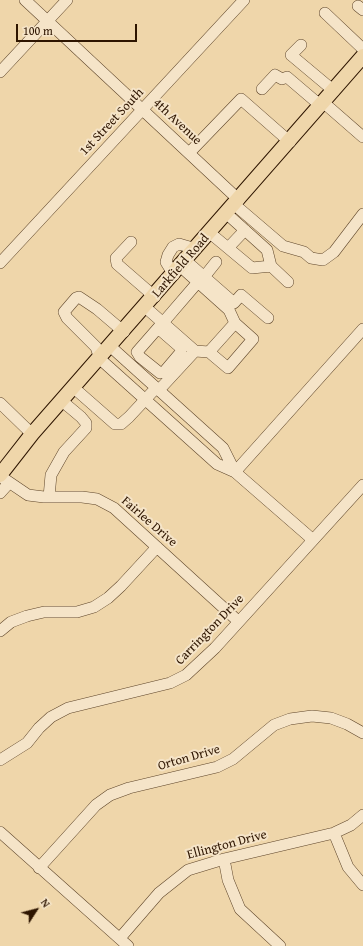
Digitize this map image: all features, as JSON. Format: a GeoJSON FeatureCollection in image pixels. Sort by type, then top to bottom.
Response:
{"type":"FeatureCollection","features":[{"type":"Feature","properties":{"kind":"main road","name":"Larkfield Road"},"geometry":{"type":"LineString","coordinates":[[3,478],[32,434],[111,347],[290,142],[362,56]]}},
{"type":"Feature","properties":{"kind":"street","name":"4th Avenue"},"geometry":{"type":"LineString","coordinates":[[25,0],[189,153],[233,206]]}},
{"type":"Feature","properties":{"kind":"street"},"geometry":{"type":"LineString","coordinates":[[0,72],[67,0]]}},
{"type":"Feature","properties":{"kind":"street","name":"1st Street South"},"geometry":{"type":"LineString","coordinates":[[0,263],[244,0]]}},
{"type":"Feature","properties":{"kind":"street"},"geometry":{"type":"LineString","coordinates":[[325,13],[362,56]]}},
{"type":"Feature","properties":{"kind":"street"},"geometry":{"type":"LineString","coordinates":[[301,44],[291,54],[334,91]]}},
{"type":"Feature","properties":{"kind":"street"},"geometry":{"type":"LineString","coordinates":[[262,89],[275,75],[282,79],[287,77],[300,62]]}},
{"type":"Feature","properties":{"kind":"street"},"geometry":{"type":"LineString","coordinates":[[287,77],[363,137]]}},
{"type":"Feature","properties":{"kind":"street"},"geometry":{"type":"LineString","coordinates":[[189,153],[241,99],[290,142]]}},
{"type":"Feature","properties":{"kind":"street"},"geometry":{"type":"LineString","coordinates":[[233,206],[283,246],[304,252],[311,258],[323,260],[334,252],[363,214]]}},
{"type":"Feature","properties":{"kind":"street"},"geometry":{"type":"LineString","coordinates":[[233,206],[245,230],[267,250],[270,266],[288,282]]}},
{"type":"Feature","properties":{"kind":"street"},"geometry":{"type":"LineString","coordinates":[[228,248],[245,230]]}},
{"type":"Feature","properties":{"kind":"street"},"geometry":{"type":"LineString","coordinates":[[210,233],[252,268],[270,266]]}},
{"type":"Feature","properties":{"kind":"street"},"geometry":{"type":"LineString","coordinates":[[131,242],[116,258],[117,264],[150,302],[160,325],[195,351],[209,352],[228,368],[253,339],[235,322],[229,310],[201,280]]}},
{"type":"Feature","properties":{"kind":"street"},"geometry":{"type":"LineString","coordinates":[[196,249],[179,244],[173,247],[166,262],[180,267],[234,304],[241,295],[268,318]]}},
{"type":"Feature","properties":{"kind":"street"},"geometry":{"type":"LineString","coordinates":[[160,325],[216,262]]}},
{"type":"Feature","properties":{"kind":"street"},"geometry":{"type":"LineString","coordinates":[[124,332],[97,308],[79,297],[76,298],[64,312],[67,318],[96,347],[100,359],[217,464],[235,472],[312,539]]}},
{"type":"Feature","properties":{"kind":"street"},"geometry":{"type":"LineString","coordinates":[[209,352],[235,322]]}},
{"type":"Feature","properties":{"kind":"street"},"geometry":{"type":"LineString","coordinates":[[235,472],[363,329]]}},
{"type":"Feature","properties":{"kind":"street"},"geometry":{"type":"LineString","coordinates":[[111,347],[223,448],[235,472]]}},
{"type":"Feature","properties":{"kind":"street"},"geometry":{"type":"LineString","coordinates":[[74,388],[115,424],[121,424],[195,351]]}},
{"type":"Feature","properties":{"kind":"street"},"geometry":{"type":"LineString","coordinates":[[49,497],[51,475],[64,452],[86,428],[86,423],[81,417],[62,401]]}},
{"type":"Feature","properties":{"kind":"street"},"geometry":{"type":"LineString","coordinates":[[0,404],[32,434]]}},
{"type":"Feature","properties":{"kind":"street"},"geometry":{"type":"LineString","coordinates":[[0,493],[3,478]]}},
{"type":"Feature","properties":{"kind":"street","name":"Fairlee Drive"},"geometry":{"type":"LineString","coordinates":[[3,478],[28,494],[49,497],[82,497],[97,500],[114,508],[238,621]]}},
{"type":"Feature","properties":{"kind":"street","name":"Carrington Drive"},"geometry":{"type":"LineString","coordinates":[[0,760],[27,743],[39,728],[51,717],[68,708],[163,684],[186,675],[205,659],[312,539],[363,485]]}},
{"type":"Feature","properties":{"kind":"street"},"geometry":{"type":"LineString","coordinates":[[0,631],[11,622],[27,616],[44,612],[77,612],[94,607],[108,598],[121,586],[157,547]]}},
{"type":"Feature","properties":{"kind":"street","name":"Orton Drive"},"geometry":{"type":"LineString","coordinates":[[39,868],[92,810],[110,795],[129,788],[217,767],[233,759],[274,726],[290,719],[312,716],[331,718],[347,724],[363,733]]}},
{"type":"Feature","properties":{"kind":"street","name":"Ellington Drive"},"geometry":{"type":"LineString","coordinates":[[120,938],[159,893],[173,880],[188,870],[224,859],[334,833],[351,825],[363,815]]}},
{"type":"Feature","properties":{"kind":"street"},"geometry":{"type":"LineString","coordinates":[[0,832],[128,946]]}},
{"type":"Feature","properties":{"kind":"street"},"geometry":{"type":"LineString","coordinates":[[334,833],[348,867],[363,886]]}},
{"type":"Feature","properties":{"kind":"street"},"geometry":{"type":"LineString","coordinates":[[224,859],[228,880],[240,909],[280,946]]}}]}
